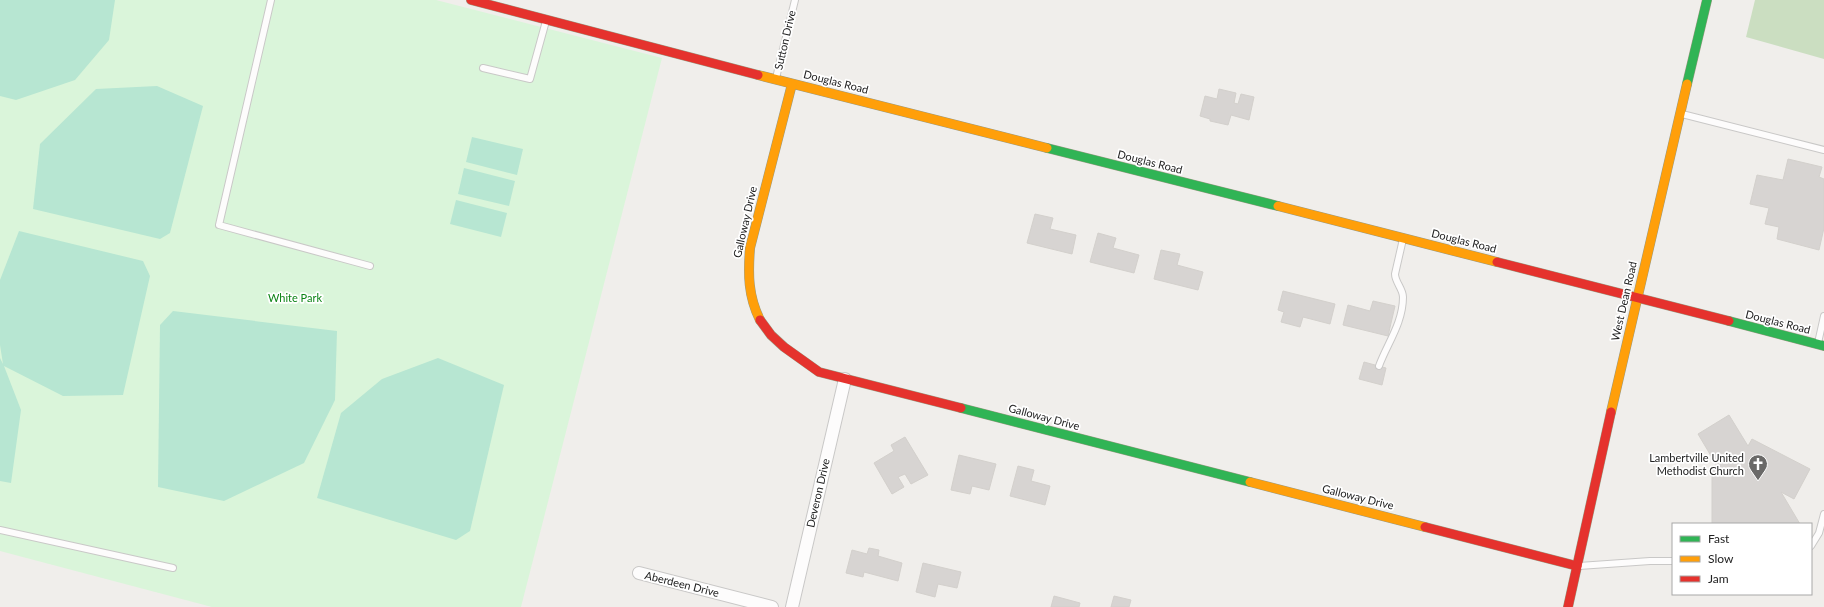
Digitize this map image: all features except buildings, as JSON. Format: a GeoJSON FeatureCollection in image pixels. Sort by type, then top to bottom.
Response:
{"type":"FeatureCollection","features":[{"type":"Feature","properties":{"kind":"street","name":"Douglas Road"},"geometry":{"type":"LineString","coordinates":[[471,0],[514,8],[546,20],[792,84],[1821,345]]}},
{"type":"Feature","properties":{"kind":"street","name":"West Dean Road"},"geometry":{"type":"LineString","coordinates":[[1568,607],[1637,298],[1707,0]]}},
{"type":"Feature","properties":{"kind":"street","name":"Galloway Drive"},"geometry":{"type":"LineString","coordinates":[[792,84],[750,248],[747,268],[750,293],[756,314],[762,327],[772,338],[789,352],[819,372],[902,392],[1577,566]]}},
{"type":"Feature","properties":{"kind":"street","name":"Deveron Drive"},"geometry":{"type":"LineString","coordinates":[[792,607],[845,379]]}},
{"type":"Feature","properties":{"kind":"street","name":"Aberdeen Drive"},"geometry":{"type":"LineString","coordinates":[[639,573],[772,607]]}},
{"type":"Feature","properties":{"kind":"lane"},"geometry":{"type":"LineString","coordinates":[[271,0],[219,225],[370,266]]}},
{"type":"Feature","properties":{"kind":"lane","name":"Sutton Drive"},"geometry":{"type":"LineString","coordinates":[[776,79],[795,0]]}},
{"type":"Feature","properties":{"kind":"lane"},"geometry":{"type":"LineString","coordinates":[[483,68],[530,79],[546,20]]}},
{"type":"Feature","properties":{"kind":"lane"},"geometry":{"type":"LineString","coordinates":[[1680,114],[1824,150]]}},
{"type":"Feature","properties":{"kind":"lane"},"geometry":{"type":"LineString","coordinates":[[1379,366],[1392,339],[1401,311],[1403,292],[1395,278],[1404,238]]}},
{"type":"Feature","properties":{"kind":"lane"},"geometry":{"type":"LineString","coordinates":[[1821,345],[1824,316]]}},
{"type":"Feature","properties":{"kind":"lane"},"geometry":{"type":"LineString","coordinates":[[1812,544],[1819,533],[1824,514]]}},
{"type":"Feature","properties":{"kind":"lane"},"geometry":{"type":"LineString","coordinates":[[0,530],[173,568]]}},
{"type":"Feature","properties":{"kind":"lane"},"geometry":{"type":"LineString","coordinates":[[1577,566],[1672,561]]}},
{"type":"Feature","properties":{"kind":"green space","name":"White Park"},"geometry":{"type":"Polygon","coordinates":[[[0,0],[436,0],[662,58],[521,607],[212,607],[0,551],[0,0]]]}},
{"type":"Feature","properties":{"kind":"green space"},"geometry":{"type":"Polygon","coordinates":[[[0,0],[115,0],[109,40],[75,80],[16,100],[0,96],[0,0]]]}},
{"type":"Feature","properties":{"kind":"green space"},"geometry":{"type":"Polygon","coordinates":[[[1755,0],[1824,0],[1824,59],[1746,37],[1755,0]]]}},
{"type":"Feature","properties":{"kind":"green space"},"geometry":{"type":"Polygon","coordinates":[[[157,86],[203,106],[170,233],[160,239],[33,209],[40,144],[96,89],[157,86]]]}},
{"type":"Feature","properties":{"kind":"green space"},"geometry":{"type":"Polygon","coordinates":[[[472,137],[523,149],[517,175],[466,162],[472,137]]]}},
{"type":"Feature","properties":{"kind":"green space"},"geometry":{"type":"Polygon","coordinates":[[[464,168],[515,181],[509,206],[458,194],[464,168]]]}},
{"type":"Feature","properties":{"kind":"green space"},"geometry":{"type":"Polygon","coordinates":[[[456,200],[507,213],[501,237],[450,224],[456,200]]]}},
{"type":"Feature","properties":{"kind":"green space"},"geometry":{"type":"Polygon","coordinates":[[[19,231],[143,261],[150,276],[123,395],[63,396],[4,366],[21,410],[11,483],[0,481],[0,358],[3,364],[0,345],[0,280],[19,231]]]}},
{"type":"Feature","properties":{"kind":"green space"},"geometry":{"type":"Polygon","coordinates":[[[173,311],[337,331],[335,400],[304,463],[224,501],[158,487],[160,325],[173,311]]]}},
{"type":"Feature","properties":{"kind":"green space"},"geometry":{"type":"Polygon","coordinates":[[[438,358],[504,385],[470,531],[456,540],[317,498],[341,413],[382,379],[438,358]]]}},
{"type":"Feature","properties":{"kind":"traffic: fast"},"geometry":{"type":"LineString","coordinates":[[1687,84],[1707,0]]}},
{"type":"Feature","properties":{"kind":"traffic: fast"},"geometry":{"type":"LineString","coordinates":[[1047,148],[1278,206]]}},
{"type":"Feature","properties":{"kind":"traffic: fast"},"geometry":{"type":"LineString","coordinates":[[1729,321],[1824,346]]}},
{"type":"Feature","properties":{"kind":"traffic: fast"},"geometry":{"type":"LineString","coordinates":[[961,408],[1250,482]]}},
{"type":"Feature","properties":{"kind":"traffic: slow"},"geometry":{"type":"LineString","coordinates":[[758,75],[1047,148]]}},
{"type":"Feature","properties":{"kind":"traffic: slow"},"geometry":{"type":"LineString","coordinates":[[760,320],[751,294],[749,267],[750,248],[792,84]]}},
{"type":"Feature","properties":{"kind":"traffic: slow"},"geometry":{"type":"LineString","coordinates":[[1611,412],[1687,84]]}},
{"type":"Feature","properties":{"kind":"traffic: slow"},"geometry":{"type":"LineString","coordinates":[[1278,206],[1497,262]]}},
{"type":"Feature","properties":{"kind":"traffic: slow"},"geometry":{"type":"LineString","coordinates":[[1250,482],[1425,527]]}},
{"type":"Feature","properties":{"kind":"traffic: jam"},"geometry":{"type":"LineString","coordinates":[[471,0],[758,75]]}},
{"type":"Feature","properties":{"kind":"traffic: jam"},"geometry":{"type":"LineString","coordinates":[[1497,262],[1729,321]]}},
{"type":"Feature","properties":{"kind":"traffic: jam"},"geometry":{"type":"LineString","coordinates":[[760,320],[771,335],[784,347],[819,372],[961,408]]}},
{"type":"Feature","properties":{"kind":"traffic: jam"},"geometry":{"type":"LineString","coordinates":[[1568,607],[1611,412]]}},
{"type":"Feature","properties":{"kind":"traffic: jam"},"geometry":{"type":"LineString","coordinates":[[1425,527],[1577,566]]}},
{"type":"Feature","properties":{"kind":"place","name":"Lambertville United Methodist Church"},"geometry":{"type":"Point","coordinates":[1758,481]}}]}
